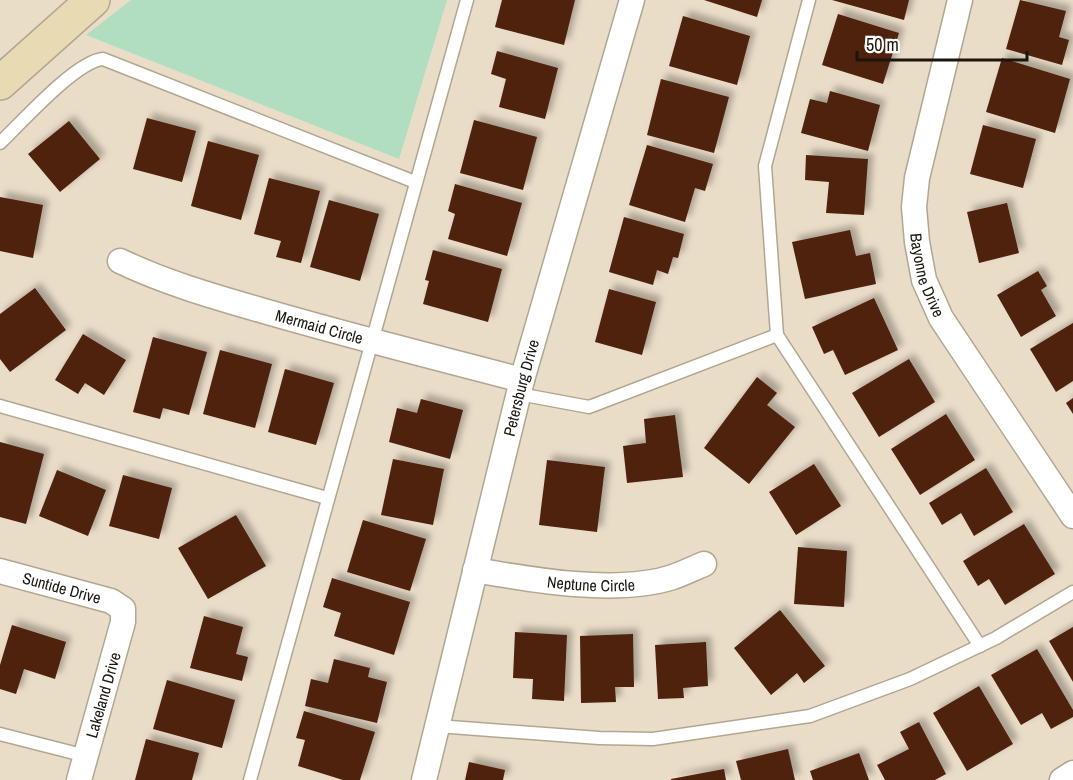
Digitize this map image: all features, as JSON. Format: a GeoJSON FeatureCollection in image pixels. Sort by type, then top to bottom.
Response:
{"type":"FeatureCollection","features":[{"type":"Feature","properties":{"kind":"main road"},"geometry":{"type":"LineString","coordinates":[[0,82],[93,0]]}},
{"type":"Feature","properties":{"kind":"street","name":"Petersburg Drive"},"geometry":{"type":"LineString","coordinates":[[424,780],[521,387],[632,0]]}},
{"type":"Feature","properties":{"kind":"street","name":"Bayonne Drive"},"geometry":{"type":"LineString","coordinates":[[960,0],[917,178],[914,207],[924,280],[941,318],[1073,516]]}},
{"type":"Feature","properties":{"kind":"street","name":"Mermaid Circle"},"geometry":{"type":"LineString","coordinates":[[120,261],[157,278],[194,290],[521,387]]}},
{"type":"Feature","properties":{"kind":"street","name":"Neptune Circle"},"geometry":{"type":"LineString","coordinates":[[475,570],[537,580],[604,584],[672,577],[704,564]]}},
{"type":"Feature","properties":{"kind":"street","name":"Suntide Drive"},"geometry":{"type":"LineString","coordinates":[[0,571],[111,601],[123,609]]}},
{"type":"Feature","properties":{"kind":"street","name":"Lakeland Drive"},"geometry":{"type":"LineString","coordinates":[[79,780],[123,622],[123,609]]}},
{"type":"Feature","properties":{"kind":"street"},"geometry":{"type":"LineString","coordinates":[[1062,780],[1073,773]]}},
{"type":"Feature","properties":{"kind":"lane"},"geometry":{"type":"LineString","coordinates":[[250,780],[467,0]]}},
{"type":"Feature","properties":{"kind":"lane"},"geometry":{"type":"LineString","coordinates":[[809,0],[765,166],[777,335],[980,646]]}},
{"type":"Feature","properties":{"kind":"lane"},"geometry":{"type":"LineString","coordinates":[[0,143],[74,73],[95,59],[103,59],[415,182]]}},
{"type":"Feature","properties":{"kind":"lane"},"geometry":{"type":"LineString","coordinates":[[521,387],[589,407],[777,335]]}},
{"type":"Feature","properties":{"kind":"lane"},"geometry":{"type":"LineString","coordinates":[[0,406],[327,498]]}},
{"type":"Feature","properties":{"kind":"lane"},"geometry":{"type":"LineString","coordinates":[[437,726],[599,738],[652,739],[810,716],[910,679],[980,646],[1073,592]]}},
{"type":"Feature","properties":{"kind":"lane"},"geometry":{"type":"LineString","coordinates":[[0,734],[86,756]]}},
{"type":"Feature","properties":{"kind":"green space"},"geometry":{"type":"Polygon","coordinates":[[[131,0],[447,0],[399,159],[86,35],[131,0]]]}},
{"type":"Feature","properties":{"kind":"building"},"geometry":{"type":"Polygon","coordinates":[[[502,0],[575,0],[564,45],[495,27],[502,0]]]}},
{"type":"Feature","properties":{"kind":"building"},"geometry":{"type":"Polygon","coordinates":[[[704,0],[762,0],[757,17],[704,0]]]}},
{"type":"Feature","properties":{"kind":"building"},"geometry":{"type":"Polygon","coordinates":[[[832,0],[909,0],[904,20],[832,0]]]}},
{"type":"Feature","properties":{"kind":"building"},"geometry":{"type":"Polygon","coordinates":[[[1020,0],[1066,11],[1059,37],[1069,40],[1062,65],[1006,49],[1020,0]]]}},
{"type":"Feature","properties":{"kind":"building"},"geometry":{"type":"Polygon","coordinates":[[[838,14],[899,33],[883,84],[822,65],[838,14]]]}},
{"type":"Feature","properties":{"kind":"building"},"geometry":{"type":"Polygon","coordinates":[[[683,16],[750,36],[737,85],[669,66],[683,16]]]}},
{"type":"Feature","properties":{"kind":"building"},"geometry":{"type":"Polygon","coordinates":[[[497,51],[558,68],[545,119],[499,107],[506,79],[491,74],[497,51]]]}},
{"type":"Feature","properties":{"kind":"building"},"geometry":{"type":"Polygon","coordinates":[[[1002,58],[1070,79],[1055,133],[986,112],[1002,58]]]}},
{"type":"Feature","properties":{"kind":"building"},"geometry":{"type":"Polygon","coordinates":[[[661,79],[729,97],[714,153],[647,135],[661,79]]]}},
{"type":"Feature","properties":{"kind":"building"},"geometry":{"type":"Polygon","coordinates":[[[830,91],[880,105],[868,151],[801,133],[810,99],[827,103],[830,91]]]}},
{"type":"Feature","properties":{"kind":"building"},"geometry":{"type":"Polygon","coordinates":[[[147,118],[196,131],[182,182],[133,169],[147,118]]]}},
{"type":"Feature","properties":{"kind":"building"},"geometry":{"type":"Polygon","coordinates":[[[474,120],[537,137],[523,190],[460,173],[474,120]]]}},
{"type":"Feature","properties":{"kind":"building"},"geometry":{"type":"Polygon","coordinates":[[[69,121],[100,159],[60,192],[28,154],[69,121]]]}},
{"type":"Feature","properties":{"kind":"building"},"geometry":{"type":"Polygon","coordinates":[[[983,125],[1036,139],[1023,188],[970,174],[983,125]]]}},
{"type":"Feature","properties":{"kind":"building"},"geometry":{"type":"Polygon","coordinates":[[[208,141],[259,155],[241,220],[191,206],[208,141]]]}},
{"type":"Feature","properties":{"kind":"building"},"geometry":{"type":"Polygon","coordinates":[[[647,145],[713,164],[705,191],[695,188],[685,222],[629,205],[647,145]]]}},
{"type":"Feature","properties":{"kind":"building"},"geometry":{"type":"Polygon","coordinates":[[[806,155],[868,159],[864,215],[826,213],[829,182],[805,180],[806,155]]]}},
{"type":"Feature","properties":{"kind":"building"},"geometry":{"type":"Polygon","coordinates":[[[269,178],[320,191],[301,263],[276,257],[281,241],[254,234],[269,178]]]}},
{"type":"Feature","properties":{"kind":"building"},"geometry":{"type":"Polygon","coordinates":[[[455,184],[522,203],[507,256],[448,239],[455,214],[448,211],[455,184]]]}},
{"type":"Feature","properties":{"kind":"building"},"geometry":{"type":"Polygon","coordinates":[[[0,197],[43,205],[33,258],[0,251],[0,197]]]}},
{"type":"Feature","properties":{"kind":"building"},"geometry":{"type":"Polygon","coordinates":[[[329,200],[379,214],[360,281],[310,267],[329,200]]]}},
{"type":"Feature","properties":{"kind":"building"},"geometry":{"type":"Polygon","coordinates":[[[1007,203],[1019,253],[979,263],[967,212],[1007,203]]]}},
{"type":"Feature","properties":{"kind":"building"},"geometry":{"type":"Polygon","coordinates":[[[624,217],[684,234],[678,258],[673,257],[668,274],[657,270],[653,285],[609,272],[624,217]]]}},
{"type":"Feature","properties":{"kind":"building"},"geometry":{"type":"Polygon","coordinates":[[[850,230],[856,256],[870,253],[876,284],[805,299],[792,242],[850,230]]]}},
{"type":"Feature","properties":{"kind":"building"},"geometry":{"type":"Polygon","coordinates":[[[433,250],[502,269],[488,322],[423,304],[429,281],[425,280],[433,250]]]}},
{"type":"Feature","properties":{"kind":"building"},"geometry":{"type":"Polygon","coordinates":[[[1038,271],[1047,286],[1041,290],[1056,316],[1021,337],[997,295],[1038,271]]]}},
{"type":"Feature","properties":{"kind":"building"},"geometry":{"type":"Polygon","coordinates":[[[35,288],[66,330],[10,372],[0,359],[0,314],[35,288]]]}},
{"type":"Feature","properties":{"kind":"building"},"geometry":{"type":"Polygon","coordinates":[[[609,289],[656,302],[642,355],[595,342],[609,289]]]}},
{"type":"Feature","properties":{"kind":"building"},"geometry":{"type":"Polygon","coordinates":[[[874,298],[898,350],[845,375],[833,350],[824,354],[812,327],[874,298]]]}},
{"type":"Feature","properties":{"kind":"building"},"geometry":{"type":"Polygon","coordinates":[[[1073,323],[1073,381],[1056,392],[1030,349],[1073,323]]]}},
{"type":"Feature","properties":{"kind":"building"},"geometry":{"type":"Polygon","coordinates":[[[83,334],[126,360],[104,395],[85,383],[78,394],[55,380],[83,334]]]}},
{"type":"Feature","properties":{"kind":"building"},"geometry":{"type":"Polygon","coordinates":[[[153,337],[207,352],[189,415],[163,408],[160,419],[133,412],[153,337]]]}},
{"type":"Feature","properties":{"kind":"building"},"geometry":{"type":"Polygon","coordinates":[[[220,350],[272,364],[255,428],[203,414],[220,350]]]}},
{"type":"Feature","properties":{"kind":"building"},"geometry":{"type":"Polygon","coordinates":[[[909,359],[935,402],[879,437],[852,393],[909,359]]]}},
{"type":"Feature","properties":{"kind":"building"},"geometry":{"type":"Polygon","coordinates":[[[285,369],[334,383],[316,445],[268,432],[285,369]]]}},
{"type":"Feature","properties":{"kind":"building"},"geometry":{"type":"Polygon","coordinates":[[[757,377],[777,393],[767,405],[795,427],[749,484],[704,448],[757,377]]]}},
{"type":"Feature","properties":{"kind":"building"},"geometry":{"type":"Polygon","coordinates":[[[1073,398],[1073,414],[1066,403],[1073,398]]]}},
{"type":"Feature","properties":{"kind":"building"},"geometry":{"type":"Polygon","coordinates":[[[421,399],[463,410],[450,459],[389,442],[397,408],[417,413],[421,399]]]}},
{"type":"Feature","properties":{"kind":"building"},"geometry":{"type":"Polygon","coordinates":[[[946,414],[975,460],[920,495],[891,449],[946,414]]]}},
{"type":"Feature","properties":{"kind":"building"},"geometry":{"type":"Polygon","coordinates":[[[675,415],[683,477],[627,483],[623,446],[646,443],[644,419],[675,415]]]}},
{"type":"Feature","properties":{"kind":"building"},"geometry":{"type":"Polygon","coordinates":[[[0,442],[44,454],[26,524],[0,517],[0,442]]]}},
{"type":"Feature","properties":{"kind":"building"},"geometry":{"type":"Polygon","coordinates":[[[393,459],[444,469],[433,525],[381,515],[393,459]]]}},
{"type":"Feature","properties":{"kind":"building"},"geometry":{"type":"Polygon","coordinates":[[[547,460],[605,467],[597,532],[539,525],[547,460]]]}},
{"type":"Feature","properties":{"kind":"building"},"geometry":{"type":"Polygon","coordinates":[[[814,464],[841,506],[796,535],[769,492],[814,464]]]}},
{"type":"Feature","properties":{"kind":"building"},"geometry":{"type":"Polygon","coordinates":[[[986,468],[1013,512],[974,536],[961,513],[942,525],[929,503],[986,468]]]}},
{"type":"Feature","properties":{"kind":"building"},"geometry":{"type":"Polygon","coordinates":[[[57,470],[106,490],[88,536],[39,516],[57,470]]]}},
{"type":"Feature","properties":{"kind":"building"},"geometry":{"type":"Polygon","coordinates":[[[123,475],[172,488],[159,539],[109,526],[123,475]]]}},
{"type":"Feature","properties":{"kind":"building"},"geometry":{"type":"Polygon","coordinates":[[[236,515],[266,566],[208,599],[178,548],[236,515]]]}},
{"type":"Feature","properties":{"kind":"building"},"geometry":{"type":"Polygon","coordinates":[[[363,520],[426,539],[410,591],[347,572],[363,520]]]}},
{"type":"Feature","properties":{"kind":"building"},"geometry":{"type":"Polygon","coordinates":[[[1024,524],[1055,574],[1005,605],[989,579],[978,586],[963,561],[1024,524]]]}},
{"type":"Feature","properties":{"kind":"building"},"geometry":{"type":"Polygon","coordinates":[[[798,547],[847,551],[844,607],[794,604],[798,547]]]}},
{"type":"Feature","properties":{"kind":"building"},"geometry":{"type":"Polygon","coordinates":[[[332,578],[410,602],[394,655],[334,636],[341,613],[323,607],[332,578]]]}},
{"type":"Feature","properties":{"kind":"building"},"geometry":{"type":"Polygon","coordinates":[[[780,610],[825,666],[804,683],[797,673],[771,695],[734,648],[780,610]]]}},
{"type":"Feature","properties":{"kind":"building"},"geometry":{"type":"Polygon","coordinates":[[[204,616],[243,627],[236,654],[248,657],[242,681],[190,668],[204,616]]]}},
{"type":"Feature","properties":{"kind":"building"},"geometry":{"type":"Polygon","coordinates":[[[12,625],[66,642],[55,679],[24,669],[16,694],[0,689],[0,665],[12,625]]]}},
{"type":"Feature","properties":{"kind":"building"},"geometry":{"type":"Polygon","coordinates":[[[1073,627],[1073,682],[1049,641],[1073,627]]]}},
{"type":"Feature","properties":{"kind":"building"},"geometry":{"type":"Polygon","coordinates":[[[515,632],[567,635],[564,701],[532,699],[533,679],[513,678],[515,632]]]}},
{"type":"Feature","properties":{"kind":"building"},"geometry":{"type":"Polygon","coordinates":[[[633,634],[634,687],[615,687],[616,702],[581,703],[580,636],[633,634]]]}},
{"type":"Feature","properties":{"kind":"building"},"geometry":{"type":"Polygon","coordinates":[[[706,642],[708,686],[683,688],[684,698],[658,699],[655,645],[706,642]]]}},
{"type":"Feature","properties":{"kind":"building"},"geometry":{"type":"Polygon","coordinates":[[[1037,649],[1073,710],[1073,717],[1051,729],[1042,713],[1021,725],[991,675],[1037,649]]]}},
{"type":"Feature","properties":{"kind":"building"},"geometry":{"type":"Polygon","coordinates":[[[334,659],[370,668],[368,677],[387,682],[377,723],[305,706],[311,679],[328,683],[334,659]]]}},
{"type":"Feature","properties":{"kind":"building"},"geometry":{"type":"Polygon","coordinates":[[[167,680],[235,700],[222,748],[153,729],[167,680]]]}},
{"type":"Feature","properties":{"kind":"building"},"geometry":{"type":"Polygon","coordinates":[[[979,686],[1013,744],[967,771],[933,713],[979,686]]]}},
{"type":"Feature","properties":{"kind":"building"},"geometry":{"type":"Polygon","coordinates":[[[304,711],[375,732],[360,780],[343,780],[298,766],[305,740],[296,738],[304,711]]]}},
{"type":"Feature","properties":{"kind":"building"},"geometry":{"type":"Polygon","coordinates":[[[919,722],[946,774],[935,780],[885,780],[877,765],[909,749],[900,732],[919,722]]]}},
{"type":"Feature","properties":{"kind":"building"},"geometry":{"type":"Polygon","coordinates":[[[146,739],[199,753],[192,780],[135,780],[146,739]]]}},
{"type":"Feature","properties":{"kind":"building"},"geometry":{"type":"Polygon","coordinates":[[[788,749],[795,780],[741,780],[736,761],[788,749]]]}},
{"type":"Feature","properties":{"kind":"building"},"geometry":{"type":"Polygon","coordinates":[[[859,753],[869,780],[813,780],[810,771],[859,753]]]}},
{"type":"Feature","properties":{"kind":"building"},"geometry":{"type":"Polygon","coordinates":[[[469,762],[505,770],[503,780],[465,780],[469,762]]]}},
{"type":"Feature","properties":{"kind":"building"},"geometry":{"type":"Polygon","coordinates":[[[724,769],[726,780],[671,780],[671,779],[724,769]]]}}]}
